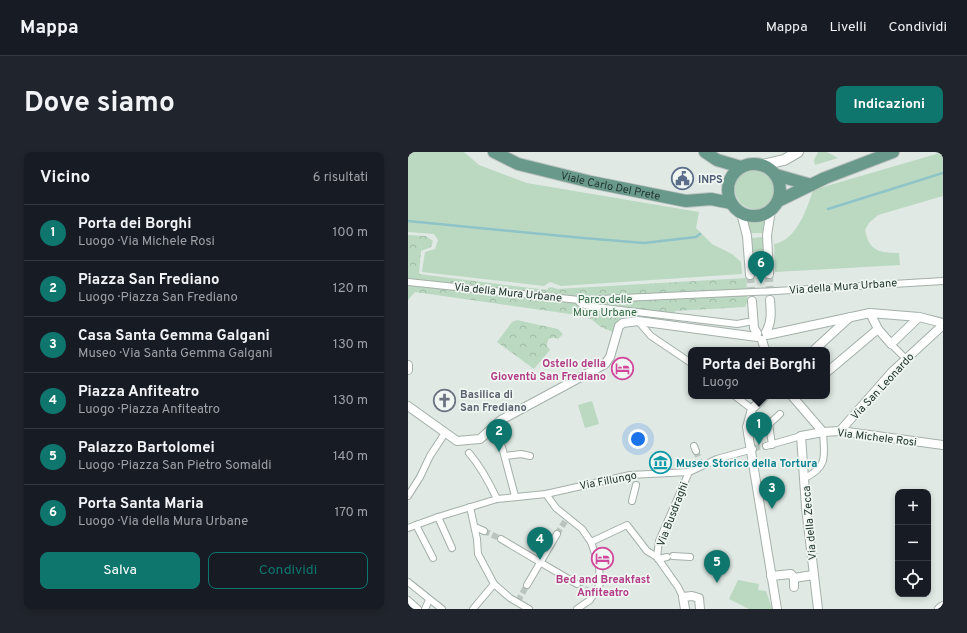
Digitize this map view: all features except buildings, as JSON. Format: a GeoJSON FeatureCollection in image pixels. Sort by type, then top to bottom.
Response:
{"type":"FeatureCollection","features":[{"type":"Feature","properties":{"kind":"main road","name":"Viale Carlo Del Prete"},"geometry":{"type":"LineString","coordinates":[[494,152],[518,164],[591,182],[686,201],[711,199],[731,203]]}},
{"type":"Feature","properties":{"kind":"main road"},"geometry":{"type":"LineString","coordinates":[[705,152],[717,160],[741,167]]}},
{"type":"Feature","properties":{"kind":"main road"},"geometry":{"type":"LineString","coordinates":[[774,206],[780,194],[780,187],[776,175],[770,169],[763,165],[752,163],[741,167],[733,174],[729,182],[728,194],[731,203],[741,213],[749,216],[756,216],[765,214],[774,206],[811,185],[893,152]]}},
{"type":"Feature","properties":{"kind":"main road"},"geometry":{"type":"LineString","coordinates":[[776,175],[811,185]]}},
{"type":"Feature","properties":{"kind":"street"},"geometry":{"type":"LineString","coordinates":[[763,165],[784,160],[798,152]]}},
{"type":"Feature","properties":{"kind":"street"},"geometry":{"type":"LineString","coordinates":[[769,274],[767,235],[774,206]]}},
{"type":"Feature","properties":{"kind":"street"},"geometry":{"type":"LineString","coordinates":[[741,213],[747,236],[750,275]]}},
{"type":"Feature","properties":{"kind":"street","name":"Via della Mura Urbane"},"geometry":{"type":"LineString","coordinates":[[408,282],[579,300],[776,291],[943,281]]}},
{"type":"Feature","properties":{"kind":"street"},"geometry":{"type":"LineString","coordinates":[[579,300],[581,304],[595,307],[737,324],[748,322]]}},
{"type":"Feature","properties":{"kind":"street"},"geometry":{"type":"LineString","coordinates":[[762,335],[770,326],[770,300]]}},
{"type":"Feature","properties":{"kind":"street"},"geometry":{"type":"LineString","coordinates":[[752,301],[754,328],[762,335],[764,347]]}},
{"type":"Feature","properties":{"kind":"street"},"geometry":{"type":"LineString","coordinates":[[870,313],[878,329],[906,359]]}},
{"type":"Feature","properties":{"kind":"street"},"geometry":{"type":"LineString","coordinates":[[408,406],[457,441],[480,440],[501,420],[605,364],[610,356],[619,326],[622,323],[638,321],[721,332],[762,335],[870,313],[919,317],[943,324]]}},
{"type":"Feature","properties":{"kind":"street"},"geometry":{"type":"LineString","coordinates":[[818,347],[854,316]]}},
{"type":"Feature","properties":{"kind":"street"},"geometry":{"type":"LineString","coordinates":[[891,344],[919,317]]}},
{"type":"Feature","properties":{"kind":"street"},"geometry":{"type":"LineString","coordinates":[[638,321],[651,336],[688,361]]}},
{"type":"Feature","properties":{"kind":"street"},"geometry":{"type":"LineString","coordinates":[[721,332],[722,322]]}},
{"type":"Feature","properties":{"kind":"street","name":"Via San Leonardo"},"geometry":{"type":"LineString","coordinates":[[840,431],[892,372],[943,324]]}},
{"type":"Feature","properties":{"kind":"street"},"geometry":{"type":"LineString","coordinates":[[830,369],[878,329]]}},
{"type":"Feature","properties":{"kind":"street"},"geometry":{"type":"LineString","coordinates":[[738,399],[751,413],[769,424],[780,414]]}},
{"type":"Feature","properties":{"kind":"street"},"geometry":{"type":"LineString","coordinates":[[763,399],[751,413],[747,427],[752,449],[777,609]]}},
{"type":"Feature","properties":{"kind":"street"},"geometry":{"type":"LineString","coordinates":[[797,399],[823,432],[824,458],[822,466],[815,473],[805,478]]}},
{"type":"Feature","properties":{"kind":"street","name":"Via Michele Rosi"},"geometry":{"type":"LineString","coordinates":[[769,424],[769,446],[801,436],[840,431],[943,445]]}},
{"type":"Feature","properties":{"kind":"street"},"geometry":{"type":"LineString","coordinates":[[488,432],[502,447],[515,496]]}},
{"type":"Feature","properties":{"kind":"street"},"geometry":{"type":"LineString","coordinates":[[408,496],[420,477],[430,456],[445,433]]}},
{"type":"Feature","properties":{"kind":"street","name":"Via della Zecca"},"geometry":{"type":"LineString","coordinates":[[801,436],[806,507],[818,609]]}},
{"type":"Feature","properties":{"kind":"street","name":"Via Fillungo"},"geometry":{"type":"LineString","coordinates":[[408,528],[497,499],[546,494],[594,482],[638,476],[689,472],[701,464],[752,449]]}},
{"type":"Feature","properties":{"kind":"street"},"geometry":{"type":"LineString","coordinates":[[469,452],[489,482],[497,499]]}},
{"type":"Feature","properties":{"kind":"street"},"geometry":{"type":"LineString","coordinates":[[505,456],[521,454],[530,456]]}},
{"type":"Feature","properties":{"kind":"street","name":"Via Busdraghi"},"geometry":{"type":"LineString","coordinates":[[683,597],[658,558],[659,541],[689,472]]}},
{"type":"Feature","properties":{"kind":"street"},"geometry":{"type":"LineString","coordinates":[[632,501],[636,485]]}},
{"type":"Feature","properties":{"kind":"street"},"geometry":{"type":"LineString","coordinates":[[546,494],[556,508],[567,519],[582,530],[591,542],[599,565],[600,584],[590,600],[580,609]]}},
{"type":"Feature","properties":{"kind":"street"},"geometry":{"type":"LineString","coordinates":[[470,507],[475,527],[478,554],[494,584],[529,609]]}},
{"type":"Feature","properties":{"kind":"street"},"geometry":{"type":"LineString","coordinates":[[438,517],[452,548]]}},
{"type":"Feature","properties":{"kind":"street"},"geometry":{"type":"LineString","coordinates":[[416,525],[433,558]]}},
{"type":"Feature","properties":{"kind":"street"},"geometry":{"type":"LineString","coordinates":[[591,542],[627,525],[647,551],[658,558],[670,556],[690,557]]}},
{"type":"Feature","properties":{"kind":"street"},"geometry":{"type":"LineString","coordinates":[[475,527],[484,531]]}},
{"type":"Feature","properties":{"kind":"street"},"geometry":{"type":"LineString","coordinates":[[527,585],[557,534]]}},
{"type":"Feature","properties":{"kind":"street"},"geometry":{"type":"LineString","coordinates":[[501,539],[577,584]]}},
{"type":"Feature","properties":{"kind":"street"},"geometry":{"type":"LineString","coordinates":[[771,576],[791,574],[794,578],[794,587]]}},
{"type":"Feature","properties":{"kind":"street"},"geometry":{"type":"LineString","coordinates":[[794,578],[813,575]]}},
{"type":"Feature","properties":{"kind":"street"},"geometry":{"type":"LineString","coordinates":[[408,582],[442,609]]}},
{"type":"Feature","properties":{"kind":"street"},"geometry":{"type":"LineString","coordinates":[[473,609],[494,584]]}},
{"type":"Feature","properties":{"kind":"street"},"geometry":{"type":"LineString","coordinates":[[685,609],[683,597],[692,596],[699,598],[700,609]]}},
{"type":"Feature","properties":{"kind":"street"},"geometry":{"type":"LineString","coordinates":[[408,600],[418,609]]}},
{"type":"Feature","properties":{"kind":"street"},"geometry":{"type":"LineString","coordinates":[[425,609],[429,600]]}},
{"type":"Feature","properties":{"kind":"street"},"geometry":{"type":"LineString","coordinates":[[939,609],[943,606]]}},
{"type":"Feature","properties":{"kind":"green space"},"geometry":{"type":"Polygon","coordinates":[[[408,152],[464,152],[479,165],[527,183],[699,212],[696,228],[712,244],[732,254],[741,262],[742,274],[561,286],[550,282],[544,286],[422,272],[425,252],[435,249],[438,240],[434,234],[408,232],[408,152]]]}},
{"type":"Feature","properties":{"kind":"green space"},"geometry":{"type":"Polygon","coordinates":[[[818,152],[827,152],[838,158],[815,165],[814,160],[818,152]]]}},
{"type":"Feature","properties":{"kind":"green space"},"geometry":{"type":"Polygon","coordinates":[[[943,152],[943,196],[878,215],[869,223],[865,230],[869,242],[873,247],[881,251],[899,253],[900,265],[775,272],[774,244],[782,242],[789,237],[800,223],[813,190],[943,152]]]}},
{"type":"Feature","properties":{"kind":"green space"},"geometry":{"type":"Polygon","coordinates":[[[759,169],[766,172],[772,178],[775,189],[774,197],[766,206],[759,209],[751,209],[744,206],[736,197],[735,185],[738,178],[747,170],[759,169]]]}},
{"type":"Feature","properties":{"kind":"green space"},"geometry":{"type":"Polygon","coordinates":[[[766,220],[764,233],[749,233],[747,221],[757,222],[766,220]]]}},
{"type":"Feature","properties":{"kind":"green space","name":"Parco delle Mura Urbane"},"geometry":{"type":"Polygon","coordinates":[[[408,235],[426,236],[433,241],[431,247],[421,251],[419,274],[547,290],[548,288],[552,287],[557,289],[746,278],[748,301],[745,307],[675,311],[674,321],[625,316],[618,320],[613,332],[601,327],[591,319],[570,314],[415,292],[408,300],[408,235]]]}},
{"type":"Feature","properties":{"kind":"green space"},"geometry":{"type":"Polygon","coordinates":[[[765,237],[765,258],[753,259],[751,238],[765,237]]]}},
{"type":"Feature","properties":{"kind":"green space"},"geometry":{"type":"Polygon","coordinates":[[[517,320],[558,329],[563,334],[558,339],[549,339],[547,346],[550,350],[534,369],[497,342],[512,322],[517,320]]]}},
{"type":"Feature","properties":{"kind":"green space"},"geometry":{"type":"Polygon","coordinates":[[[592,401],[599,424],[585,428],[578,405],[592,401]]]}},
{"type":"Feature","properties":{"kind":"green space"},"geometry":{"type":"Polygon","coordinates":[[[738,580],[759,584],[758,590],[766,591],[772,609],[749,609],[729,599],[738,580]]]}},
{"type":"Feature","properties":{"kind":"waterway"},"geometry":{"type":"LineString","coordinates":[[828,209],[943,173]]}},
{"type":"Feature","properties":{"kind":"waterway"},"geometry":{"type":"LineString","coordinates":[[408,221],[644,243],[696,237],[700,234]]}},
{"type":"Feature","properties":{"kind":"tunnel"},"geometry":{"type":"LineString","coordinates":[[769,274],[770,300]]}},
{"type":"Feature","properties":{"kind":"tunnel"},"geometry":{"type":"LineString","coordinates":[[750,275],[752,301]]}},
{"type":"Feature","properties":{"kind":"tunnel"},"geometry":{"type":"LineString","coordinates":[[754,448],[766,446]]}},
{"type":"Feature","properties":{"kind":"tunnel"},"geometry":{"type":"LineString","coordinates":[[696,451],[700,462]]}},
{"type":"Feature","properties":{"kind":"tunnel"},"geometry":{"type":"LineString","coordinates":[[557,534],[566,520]]}},
{"type":"Feature","properties":{"kind":"tunnel"},"geometry":{"type":"LineString","coordinates":[[484,531],[501,539]]}},
{"type":"Feature","properties":{"kind":"tunnel"},"geometry":{"type":"LineString","coordinates":[[577,584],[591,593]]}},
{"type":"Feature","properties":{"kind":"tunnel"},"geometry":{"type":"LineString","coordinates":[[518,601],[527,585]]}},
{"type":"Feature","properties":{"kind":"place","name":"INPS"},"geometry":{"type":"Point","coordinates":[683,179]}},
{"type":"Feature","properties":{"kind":"place","name":"Porta Santa Maria"},"geometry":{"type":"Point","coordinates":[761,284]}},
{"type":"Feature","properties":{"kind":"place","name":"Ostello della Gioventù San Frediano"},"geometry":{"type":"Point","coordinates":[622,369]}},
{"type":"Feature","properties":{"kind":"place","name":"Basilica di San Frediano"},"geometry":{"type":"Point","coordinates":[445,400]}},
{"type":"Feature","properties":{"kind":"place","name":"Porta dei Borghi"},"geometry":{"type":"Point","coordinates":[759,445]}},
{"type":"Feature","properties":{"kind":"place","name":"Piazza San Frediano"},"geometry":{"type":"Point","coordinates":[499,452]}},
{"type":"Feature","properties":{"kind":"place","name":"Museo Storico della Tortura"},"geometry":{"type":"Point","coordinates":[661,463]}},
{"type":"Feature","properties":{"kind":"place","name":"Casa Santa Gemma Galgani"},"geometry":{"type":"Point","coordinates":[772,509]}},
{"type":"Feature","properties":{"kind":"place","name":"Bed and Breakfast Anfiteatro"},"geometry":{"type":"Point","coordinates":[603,559]}},
{"type":"Feature","properties":{"kind":"place","name":"Piazza Anfiteatro"},"geometry":{"type":"Point","coordinates":[540,560]}},
{"type":"Feature","properties":{"kind":"place","name":"Palazzo Bartolomei"},"geometry":{"type":"Point","coordinates":[717,583]}}]}
